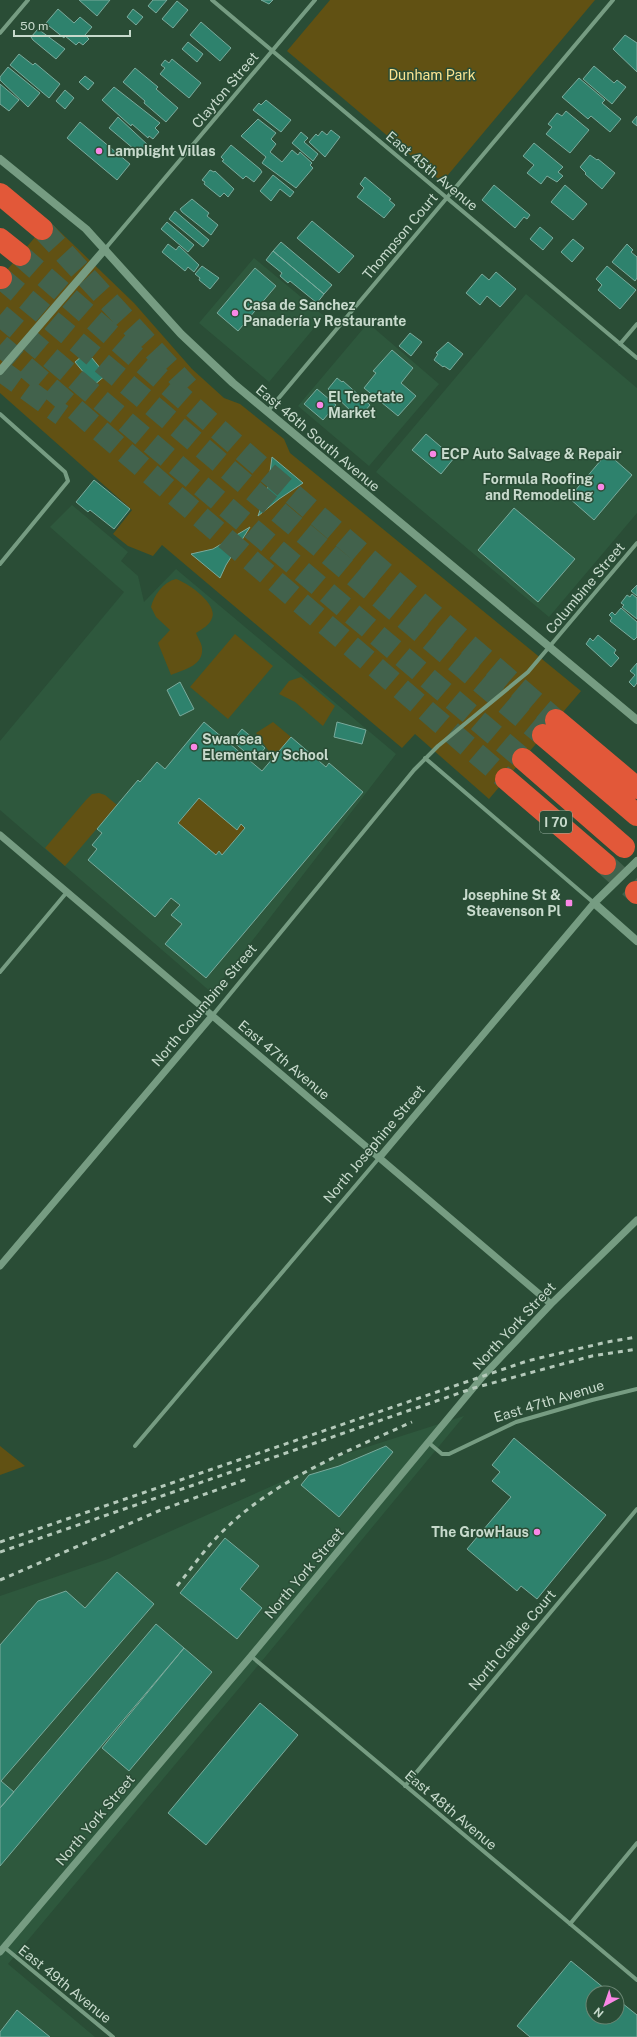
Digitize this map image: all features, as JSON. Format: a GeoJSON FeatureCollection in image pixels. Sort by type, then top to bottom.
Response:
{"type":"FeatureCollection","features":[{"type":"Feature","properties":{"kind":"highway"},"geometry":{"type":"LineString","coordinates":[[0,194],[42,229]]}},
{"type":"Feature","properties":{"kind":"highway"},"geometry":{"type":"LineString","coordinates":[[0,239],[20,255]]}},
{"type":"Feature","properties":{"kind":"highway"},"geometry":{"type":"LineString","coordinates":[[637,788],[550,728],[637,815]]}},
{"type":"Feature","properties":{"kind":"highway"},"geometry":{"type":"LineString","coordinates":[[523,759],[631,854]]}},
{"type":"Feature","properties":{"kind":"highway","name":"I 70"},"geometry":{"type":"LineString","coordinates":[[506,779],[605,864]]}},
{"type":"Feature","properties":{"kind":"main road","name":"East 46th South Avenue"},"geometry":{"type":"LineString","coordinates":[[0,159],[71,215],[105,249],[180,334],[266,412],[551,647],[637,720]]}},
{"type":"Feature","properties":{"kind":"main road"},"geometry":{"type":"LineString","coordinates":[[0,371],[105,249]]}},
{"type":"Feature","properties":{"kind":"main road","name":"North Josephine Street"},"geometry":{"type":"LineString","coordinates":[[594,903],[605,892],[631,854]]}},
{"type":"Feature","properties":{"kind":"main road"},"geometry":{"type":"LineString","coordinates":[[594,903],[637,941]]}},
{"type":"Feature","properties":{"kind":"street"},"geometry":{"type":"LineString","coordinates":[[0,33],[28,0]]}},
{"type":"Feature","properties":{"kind":"street","name":"East 45th Avenue"},"geometry":{"type":"LineString","coordinates":[[212,0],[637,358]]}},
{"type":"Feature","properties":{"kind":"street","name":"Clayton Street"},"geometry":{"type":"LineString","coordinates":[[105,249],[315,0]]}},
{"type":"Feature","properties":{"kind":"street","name":"Thompson Court"},"geometry":{"type":"LineString","coordinates":[[266,412],[613,0]]}},
{"type":"Feature","properties":{"kind":"street"},"geometry":{"type":"LineString","coordinates":[[620,344],[637,324]]}},
{"type":"Feature","properties":{"kind":"street"},"geometry":{"type":"LineString","coordinates":[[0,414],[65,472],[68,481],[0,564]]}},
{"type":"Feature","properties":{"kind":"street","name":"Columbine Street"},"geometry":{"type":"LineString","coordinates":[[551,647],[637,543]]}},
{"type":"Feature","properties":{"kind":"street"},"geometry":{"type":"LineString","coordinates":[[551,647],[528,672],[425,758],[594,903]]}},
{"type":"Feature","properties":{"kind":"street","name":"North Columbine Street"},"geometry":{"type":"LineString","coordinates":[[0,1266],[212,1016],[425,758]]}},
{"type":"Feature","properties":{"kind":"street","name":"East 47th Avenue"},"geometry":{"type":"LineString","coordinates":[[0,835],[551,1304]]}},
{"type":"Feature","properties":{"kind":"street"},"geometry":{"type":"LineString","coordinates":[[0,972],[67,892]]}},
{"type":"Feature","properties":{"kind":"street","name":"North Josephine Street"},"geometry":{"type":"LineString","coordinates":[[135,1446],[594,903]]}},
{"type":"Feature","properties":{"kind":"street","name":"North York Street"},"geometry":{"type":"LineString","coordinates":[[2,1950],[251,1656],[484,1375],[551,1304],[637,1220]]}},
{"type":"Feature","properties":{"kind":"street","name":"East 47th Avenue"},"geometry":{"type":"LineString","coordinates":[[429,1443],[442,1454],[449,1454],[516,1422],[592,1400],[637,1389]]}},
{"type":"Feature","properties":{"kind":"street","name":"North Claude Court"},"geometry":{"type":"LineString","coordinates":[[405,1786],[637,1509]]}},
{"type":"Feature","properties":{"kind":"street","name":"East 48th Avenue"},"geometry":{"type":"LineString","coordinates":[[251,1656],[637,1980]]}},
{"type":"Feature","properties":{"kind":"street"},"geometry":{"type":"LineString","coordinates":[[570,1924],[637,1843]]}},
{"type":"Feature","properties":{"kind":"street","name":"East 49th Avenue"},"geometry":{"type":"LineString","coordinates":[[2,1950],[113,2037]]}},
{"type":"Feature","properties":{"kind":"shaded area"},"geometry":{"type":"Polygon","coordinates":[[[254,258],[324,316],[269,382],[199,323],[254,258]]]}},
{"type":"Feature","properties":{"kind":"shaded area"},"geometry":{"type":"Polygon","coordinates":[[[526,294],[637,388],[637,513],[549,617],[376,472],[526,294]]]}},
{"type":"Feature","properties":{"kind":"shaded area"},"geometry":{"type":"Polygon","coordinates":[[[368,323],[439,384],[369,466],[298,406],[368,323]]]}},
{"type":"Feature","properties":{"kind":"shaded area","name":"Swansea Elementary School"},"geometry":{"type":"Polygon","coordinates":[[[72,505],[128,552],[121,561],[138,576],[144,602],[176,569],[396,754],[212,993],[0,810],[0,741],[124,592],[50,527],[72,505]]]}},
{"type":"Feature","properties":{"kind":"shaded area"},"geometry":{"type":"Polygon","coordinates":[[[464,1416],[266,1656],[8,1964],[95,2037],[0,2037],[0,1596],[108,1559],[342,1455],[464,1416]]]}},
{"type":"Feature","properties":{"kind":"green space","name":"Dunham Park"},"geometry":{"type":"Polygon","coordinates":[[[330,0],[595,0],[442,182],[287,51],[330,0]]]}},
{"type":"Feature","properties":{"kind":"green space"},"geometry":{"type":"Polygon","coordinates":[[[49,221],[134,303],[192,369],[224,398],[240,404],[284,439],[290,453],[581,691],[489,799],[415,734],[402,748],[162,545],[153,556],[128,546],[113,534],[132,510],[0,393],[0,278],[49,221]]]}},
{"type":"Feature","properties":{"kind":"green space"},"geometry":{"type":"Polygon","coordinates":[[[176,579],[188,585],[201,595],[211,607],[213,612],[210,623],[196,633],[202,646],[202,654],[200,659],[187,669],[171,675],[158,643],[170,630],[156,617],[151,607],[154,598],[163,586],[176,579]]]}},
{"type":"Feature","properties":{"kind":"green space"},"geometry":{"type":"Polygon","coordinates":[[[235,634],[273,666],[228,719],[190,687],[235,634]]]}},
{"type":"Feature","properties":{"kind":"green space"},"geometry":{"type":"Polygon","coordinates":[[[301,677],[335,706],[323,726],[295,702],[279,694],[289,681],[301,677]]]}},
{"type":"Feature","properties":{"kind":"green space"},"geometry":{"type":"Polygon","coordinates":[[[273,722],[291,737],[272,759],[268,750],[256,733],[273,722]]]}},
{"type":"Feature","properties":{"kind":"green space"},"geometry":{"type":"Polygon","coordinates":[[[99,793],[105,795],[117,805],[65,866],[45,848],[86,800],[92,794],[99,793]]]}},
{"type":"Feature","properties":{"kind":"green space"},"geometry":{"type":"Polygon","coordinates":[[[199,798],[237,829],[241,824],[245,828],[222,855],[219,852],[216,855],[178,823],[199,798]]]}},
{"type":"Feature","properties":{"kind":"green space"},"geometry":{"type":"Polygon","coordinates":[[[0,1446],[25,1466],[0,1475],[0,1446]]]}},
{"type":"Feature","properties":{"kind":"building"},"geometry":{"type":"Polygon","coordinates":[[[79,0],[110,0],[97,16],[79,0]]]}},
{"type":"Feature","properties":{"kind":"building"},"geometry":{"type":"Polygon","coordinates":[[[153,0],[167,0],[156,13],[148,6],[153,0]]]}},
{"type":"Feature","properties":{"kind":"building"},"geometry":{"type":"Polygon","coordinates":[[[261,0],[273,0],[269,4],[261,0]]]}},
{"type":"Feature","properties":{"kind":"building"},"geometry":{"type":"Polygon","coordinates":[[[177,1],[188,10],[173,28],[162,19],[177,1]]]}},
{"type":"Feature","properties":{"kind":"building"},"geometry":{"type":"Polygon","coordinates":[[[58,9],[74,23],[80,17],[92,27],[85,35],[89,39],[83,45],[79,42],[76,45],[65,36],[64,38],[46,23],[58,9]]]}},
{"type":"Feature","properties":{"kind":"building"},"geometry":{"type":"Polygon","coordinates":[[[133,9],[143,17],[136,25],[127,17],[133,9]]]}},
{"type":"Feature","properties":{"kind":"building"},"geometry":{"type":"Polygon","coordinates":[[[201,22],[231,48],[220,61],[190,35],[201,22]]]}},
{"type":"Feature","properties":{"kind":"building"},"geometry":{"type":"Polygon","coordinates":[[[38,29],[65,49],[56,59],[31,37],[38,29]]]}},
{"type":"Feature","properties":{"kind":"building"},"geometry":{"type":"Polygon","coordinates":[[[625,35],[637,43],[637,72],[613,49],[625,35]]]}},
{"type":"Feature","properties":{"kind":"building"},"geometry":{"type":"Polygon","coordinates":[[[188,42],[203,54],[197,62],[182,49],[188,42]]]}},
{"type":"Feature","properties":{"kind":"building"},"geometry":{"type":"Polygon","coordinates":[[[19,54],[33,65],[35,63],[60,84],[49,98],[10,65],[19,54]]]}},
{"type":"Feature","properties":{"kind":"building"},"geometry":{"type":"Polygon","coordinates":[[[172,59],[201,83],[189,98],[160,74],[165,68],[161,65],[165,60],[169,63],[172,59]]]}},
{"type":"Feature","properties":{"kind":"building"},"geometry":{"type":"Polygon","coordinates":[[[594,66],[614,83],[617,80],[626,87],[612,104],[583,79],[594,66]]]}},
{"type":"Feature","properties":{"kind":"building"},"geometry":{"type":"Polygon","coordinates":[[[8,67],[40,93],[28,107],[0,80],[0,77],[8,67]]]}},
{"type":"Feature","properties":{"kind":"building"},"geometry":{"type":"Polygon","coordinates":[[[135,68],[158,87],[156,89],[178,108],[166,122],[123,82],[135,68]]]}},
{"type":"Feature","properties":{"kind":"building"},"geometry":{"type":"Polygon","coordinates":[[[85,76],[94,83],[88,90],[79,82],[85,76]]]}},
{"type":"Feature","properties":{"kind":"building"},"geometry":{"type":"Polygon","coordinates":[[[579,78],[605,100],[602,103],[621,119],[610,132],[591,116],[588,119],[562,97],[579,78]]]}},
{"type":"Feature","properties":{"kind":"building"},"geometry":{"type":"Polygon","coordinates":[[[0,84],[19,100],[9,111],[0,104],[0,84]]]}},
{"type":"Feature","properties":{"kind":"building"},"geometry":{"type":"Polygon","coordinates":[[[114,87],[160,123],[155,128],[159,132],[153,139],[149,136],[148,138],[132,124],[131,126],[102,100],[114,87]]]}},
{"type":"Feature","properties":{"kind":"building"},"geometry":{"type":"Polygon","coordinates":[[[65,90],[74,98],[65,109],[56,101],[65,90]]]}},
{"type":"Feature","properties":{"kind":"building"},"geometry":{"type":"Polygon","coordinates":[[[266,100],[291,120],[281,132],[253,110],[259,103],[261,105],[266,100]]]}},
{"type":"Feature","properties":{"kind":"building"},"geometry":{"type":"Polygon","coordinates":[[[566,111],[589,130],[570,153],[546,134],[552,127],[548,124],[557,113],[562,116],[566,111]]]}},
{"type":"Feature","properties":{"kind":"building"},"geometry":{"type":"Polygon","coordinates":[[[637,116],[637,126],[632,122],[637,116]]]}},
{"type":"Feature","properties":{"kind":"building"},"geometry":{"type":"Polygon","coordinates":[[[118,117],[149,146],[141,155],[109,128],[118,117]]]}},
{"type":"Feature","properties":{"kind":"building"},"geometry":{"type":"Polygon","coordinates":[[[258,119],[276,133],[271,139],[276,144],[270,152],[282,162],[292,150],[298,155],[300,152],[312,163],[310,165],[313,168],[296,188],[262,163],[266,157],[241,136],[258,119]]]}},
{"type":"Feature","properties":{"kind":"building","name":"Lamplight Villas"},"geometry":{"type":"Polygon","coordinates":[[[80,122],[130,164],[117,180],[67,138],[80,122]]]}},
{"type":"Feature","properties":{"kind":"building"},"geometry":{"type":"Polygon","coordinates":[[[331,130],[340,137],[325,157],[309,142],[316,134],[318,136],[322,131],[327,135],[331,130]]]}},
{"type":"Feature","properties":{"kind":"building"},"geometry":{"type":"Polygon","coordinates":[[[301,132],[308,138],[304,142],[318,154],[313,161],[292,143],[301,132]]]}},
{"type":"Feature","properties":{"kind":"building"},"geometry":{"type":"Polygon","coordinates":[[[534,143],[563,167],[558,172],[563,176],[557,182],[547,176],[541,184],[527,173],[534,165],[523,156],[534,143]]]}},
{"type":"Feature","properties":{"kind":"building"},"geometry":{"type":"Polygon","coordinates":[[[231,145],[262,172],[254,182],[246,176],[243,179],[222,161],[224,160],[221,157],[231,145]]]}},
{"type":"Feature","properties":{"kind":"building"},"geometry":{"type":"Polygon","coordinates":[[[590,155],[597,160],[598,159],[615,173],[602,189],[585,174],[586,173],[580,167],[590,155]]]}},
{"type":"Feature","properties":{"kind":"building"},"geometry":{"type":"Polygon","coordinates":[[[210,170],[215,171],[234,189],[228,197],[224,193],[220,197],[204,184],[205,182],[202,180],[210,170]]]}},
{"type":"Feature","properties":{"kind":"building"},"geometry":{"type":"Polygon","coordinates":[[[273,175],[294,192],[290,197],[280,189],[271,201],[260,191],[273,175]]]}},
{"type":"Feature","properties":{"kind":"building"},"geometry":{"type":"Polygon","coordinates":[[[365,177],[391,199],[389,200],[395,205],[384,218],[357,197],[364,188],[360,184],[365,177]]]}},
{"type":"Feature","properties":{"kind":"building"},"geometry":{"type":"Polygon","coordinates":[[[494,185],[530,215],[527,219],[524,217],[515,228],[482,200],[494,185]]]}},
{"type":"Feature","properties":{"kind":"building"},"geometry":{"type":"Polygon","coordinates":[[[565,185],[587,204],[573,220],[551,202],[565,185]]]}},
{"type":"Feature","properties":{"kind":"building"},"geometry":{"type":"Polygon","coordinates":[[[192,199],[209,213],[207,216],[218,225],[211,235],[180,209],[192,199]]]}},
{"type":"Feature","properties":{"kind":"building"},"geometry":{"type":"Polygon","coordinates":[[[175,211],[209,240],[203,247],[169,219],[175,211]]]}},
{"type":"Feature","properties":{"kind":"building"},"geometry":{"type":"Polygon","coordinates":[[[312,221],[354,256],[339,273],[297,238],[312,221]]]}},
{"type":"Feature","properties":{"kind":"building"},"geometry":{"type":"Polygon","coordinates":[[[167,222],[194,245],[188,252],[161,229],[167,222]]]}},
{"type":"Feature","properties":{"kind":"building"},"geometry":{"type":"Polygon","coordinates":[[[540,227],[553,238],[543,250],[530,239],[540,227]]]}},
{"type":"Feature","properties":{"kind":"building"},"geometry":{"type":"Polygon","coordinates":[[[573,239],[584,248],[572,262],[561,252],[573,239]]]}},
{"type":"Feature","properties":{"kind":"building"},"geometry":{"type":"Polygon","coordinates":[[[281,242],[332,285],[324,294],[273,251],[281,242]]]}},
{"type":"Feature","properties":{"kind":"building"},"geometry":{"type":"Polygon","coordinates":[[[168,244],[176,250],[179,246],[199,265],[194,272],[188,267],[185,271],[162,252],[168,244]]]}},
{"type":"Feature","properties":{"kind":"building"},"geometry":{"type":"Polygon","coordinates":[[[627,244],[633,250],[631,252],[637,257],[637,278],[635,281],[612,262],[627,244]]]}},
{"type":"Feature","properties":{"kind":"building"},"geometry":{"type":"Polygon","coordinates":[[[273,251],[324,294],[317,303],[290,281],[288,283],[280,276],[282,273],[266,260],[273,251]]]}},
{"type":"Feature","properties":{"kind":"building"},"geometry":{"type":"Polygon","coordinates":[[[202,266],[219,278],[210,289],[199,280],[200,278],[195,274],[202,266]]]}},
{"type":"Feature","properties":{"kind":"building"},"geometry":{"type":"Polygon","coordinates":[[[607,266],[636,290],[620,309],[598,290],[602,285],[596,279],[607,266]]]}},
{"type":"Feature","properties":{"kind":"building"},"geometry":{"type":"Polygon","coordinates":[[[255,268],[276,286],[238,331],[217,313],[255,268]]]}},
{"type":"Feature","properties":{"kind":"building"},"geometry":{"type":"Polygon","coordinates":[[[496,272],[516,289],[500,307],[487,296],[480,305],[466,293],[482,274],[489,280],[496,272]]]}},
{"type":"Feature","properties":{"kind":"building"},"geometry":{"type":"Polygon","coordinates":[[[410,333],[422,342],[411,356],[399,346],[410,333]]]}},
{"type":"Feature","properties":{"kind":"building"},"geometry":{"type":"Polygon","coordinates":[[[448,342],[463,354],[450,370],[434,360],[438,354],[436,353],[448,342]]]}},
{"type":"Feature","properties":{"kind":"building"},"geometry":{"type":"Polygon","coordinates":[[[392,350],[413,368],[401,383],[416,396],[398,416],[364,388],[376,373],[373,371],[392,350]]]}},
{"type":"Feature","properties":{"kind":"building"},"geometry":{"type":"Polygon","coordinates":[[[87,352],[106,375],[94,385],[75,362],[87,352]]]}},
{"type":"Feature","properties":{"kind":"building"},"geometry":{"type":"Polygon","coordinates":[[[337,378],[342,382],[343,381],[370,405],[360,417],[356,413],[354,414],[328,389],[337,378]]]}},
{"type":"Feature","properties":{"kind":"building","name":"El Tepetate Market"},"geometry":{"type":"Polygon","coordinates":[[[317,389],[336,405],[323,420],[304,404],[317,389]]]}},
{"type":"Feature","properties":{"kind":"building","name":"ECP Auto Salvage & Repair"},"geometry":{"type":"Polygon","coordinates":[[[426,434],[454,458],[441,474],[412,450],[426,434]]]}},
{"type":"Feature","properties":{"kind":"building","name":"Formula Roofing and Remodeling"},"geometry":{"type":"Polygon","coordinates":[[[607,453],[632,475],[594,520],[569,498],[607,453]]]}},
{"type":"Feature","properties":{"kind":"building"},"geometry":{"type":"Polygon","coordinates":[[[272,457],[303,483],[279,499],[258,516],[268,487],[272,457]]]}},
{"type":"Feature","properties":{"kind":"building"},"geometry":{"type":"Polygon","coordinates":[[[94,480],[130,509],[114,529],[90,510],[88,512],[76,502],[94,480]]]}},
{"type":"Feature","properties":{"kind":"building"},"geometry":{"type":"Polygon","coordinates":[[[514,508],[575,559],[538,602],[478,550],[514,508]]]}},
{"type":"Feature","properties":{"kind":"building"},"geometry":{"type":"Polygon","coordinates":[[[250,527],[226,565],[220,578],[191,554],[213,549],[250,527]]]}},
{"type":"Feature","properties":{"kind":"building"},"geometry":{"type":"Polygon","coordinates":[[[637,585],[637,596],[631,591],[637,585]]]}},
{"type":"Feature","properties":{"kind":"building"},"geometry":{"type":"Polygon","coordinates":[[[632,594],[637,598],[637,619],[622,607],[624,605],[621,603],[627,595],[630,597],[632,594]]]}},
{"type":"Feature","properties":{"kind":"building"},"geometry":{"type":"Polygon","coordinates":[[[621,608],[637,622],[637,637],[634,640],[610,621],[612,618],[609,615],[612,612],[615,615],[621,608]]]}},
{"type":"Feature","properties":{"kind":"building"},"geometry":{"type":"Polygon","coordinates":[[[598,635],[616,650],[614,653],[619,658],[611,667],[586,644],[590,638],[593,641],[598,635]]]}},
{"type":"Feature","properties":{"kind":"building"},"geometry":{"type":"Polygon","coordinates":[[[637,663],[637,683],[634,687],[629,682],[635,675],[630,671],[637,663]]]}},
{"type":"Feature","properties":{"kind":"building"},"geometry":{"type":"Polygon","coordinates":[[[180,682],[194,709],[180,716],[167,690],[180,682]]]}},
{"type":"Feature","properties":{"kind":"building"},"geometry":{"type":"Polygon","coordinates":[[[204,722],[262,771],[291,737],[326,767],[329,763],[363,792],[206,978],[165,944],[182,924],[171,915],[180,905],[171,898],[155,917],[88,860],[97,849],[92,845],[102,833],[97,829],[138,780],[140,782],[157,762],[165,769],[204,722]],[[199,798],[178,823],[216,855],[219,851],[222,855],[245,828],[241,824],[237,830],[199,798]]]}},
{"type":"Feature","properties":{"kind":"building"},"geometry":{"type":"Polygon","coordinates":[[[337,722],[366,730],[362,744],[334,737],[337,722]]]}},
{"type":"Feature","properties":{"kind":"building"},"geometry":{"type":"Polygon","coordinates":[[[242,729],[265,748],[255,760],[232,741],[242,729]]]}},
{"type":"Feature","properties":{"kind":"building","name":"The GrowHaus"},"geometry":{"type":"Polygon","coordinates":[[[514,1438],[606,1515],[537,1599],[521,1586],[517,1591],[467,1549],[511,1497],[492,1481],[500,1472],[492,1465],[514,1438]]]}},
{"type":"Feature","properties":{"kind":"building"},"geometry":{"type":"Polygon","coordinates":[[[386,1446],[393,1452],[339,1517],[301,1485],[309,1475],[339,1466],[386,1446]]]}},
{"type":"Feature","properties":{"kind":"building"},"geometry":{"type":"Polygon","coordinates":[[[225,1538],[259,1566],[240,1589],[262,1608],[237,1639],[180,1593],[225,1538]]]}},
{"type":"Feature","properties":{"kind":"building"},"geometry":{"type":"Polygon","coordinates":[[[117,1572],[154,1604],[1,1781],[14,1792],[0,1808],[0,1645],[38,1601],[66,1591],[85,1608],[117,1572]]]}},
{"type":"Feature","properties":{"kind":"building"},"geometry":{"type":"Polygon","coordinates":[[[156,1624],[184,1648],[0,1866],[0,1808],[156,1624]]]}},
{"type":"Feature","properties":{"kind":"building"},"geometry":{"type":"Polygon","coordinates":[[[184,1648],[212,1672],[129,1771],[102,1748],[184,1648]]]}},
{"type":"Feature","properties":{"kind":"building"},"geometry":{"type":"Polygon","coordinates":[[[260,1703],[298,1735],[206,1845],[168,1813],[260,1703]]]}},
{"type":"Feature","properties":{"kind":"building"},"geometry":{"type":"Polygon","coordinates":[[[571,1961],[600,1985],[585,1985],[585,2025],[625,2025],[625,2005],[637,2015],[637,2037],[530,2037],[517,2026],[571,1961]]]}},
{"type":"Feature","properties":{"kind":"building"},"geometry":{"type":"Polygon","coordinates":[[[17,2010],[50,2037],[0,2037],[0,2032],[17,2010]]]}},
{"type":"Feature","properties":{"kind":"tunnel"},"geometry":{"type":"LineString","coordinates":[[42,229],[188,387]]}},
{"type":"Feature","properties":{"kind":"tunnel"},"geometry":{"type":"LineString","coordinates":[[20,255],[268,473],[556,720]]}},
{"type":"Feature","properties":{"kind":"tunnel"},"geometry":{"type":"LineString","coordinates":[[1,278],[543,735]]}},
{"type":"Feature","properties":{"kind":"tunnel"},"geometry":{"type":"LineString","coordinates":[[0,315],[523,759]]}},
{"type":"Feature","properties":{"kind":"tunnel"},"geometry":{"type":"LineString","coordinates":[[0,345],[506,779]]}},
{"type":"Feature","properties":{"kind":"tunnel"},"geometry":{"type":"LineString","coordinates":[[0,370],[62,415]]}},
{"type":"Feature","properties":{"kind":"tunnel"},"geometry":{"type":"LineString","coordinates":[[605,864],[636,892]]}},
{"type":"Feature","properties":{"kind":"railway"},"geometry":{"type":"LineString","coordinates":[[0,1542],[527,1361],[607,1342],[637,1337]]}},
{"type":"Feature","properties":{"kind":"railway"},"geometry":{"type":"LineString","coordinates":[[0,1552],[474,1388],[592,1356],[637,1349]]}},
{"type":"Feature","properties":{"kind":"railway"},"geometry":{"type":"LineString","coordinates":[[177,1586],[220,1534],[240,1515],[263,1498],[310,1469],[412,1422]]}},
{"type":"Feature","properties":{"kind":"railway"},"geometry":{"type":"LineString","coordinates":[[0,1580],[161,1510],[247,1479]]}},
{"type":"Feature","properties":{"kind":"place","name":"Lamplight Villas"},"geometry":{"type":"Point","coordinates":[99,151]}},
{"type":"Feature","properties":{"kind":"place","name":"Casa de Sanchez Panadería y Restaurante"},"geometry":{"type":"Point","coordinates":[235,313]}},
{"type":"Feature","properties":{"kind":"place","name":"El Tepetate Market"},"geometry":{"type":"Point","coordinates":[320,405]}},
{"type":"Feature","properties":{"kind":"place","name":"ECP Auto Salvage & Repair"},"geometry":{"type":"Point","coordinates":[433,454]}},
{"type":"Feature","properties":{"kind":"place","name":"Formula Roofing and Remodeling"},"geometry":{"type":"Point","coordinates":[601,487]}},
{"type":"Feature","properties":{"kind":"place","name":"Swansea Elementary School"},"geometry":{"type":"Point","coordinates":[194,747]}},
{"type":"Feature","properties":{"kind":"place","name":"Josephine St & Steavenson Pl"},"geometry":{"type":"Point","coordinates":[569,903]}},
{"type":"Feature","properties":{"kind":"place","name":"The GrowHaus"},"geometry":{"type":"Point","coordinates":[537,1532]}}]}
